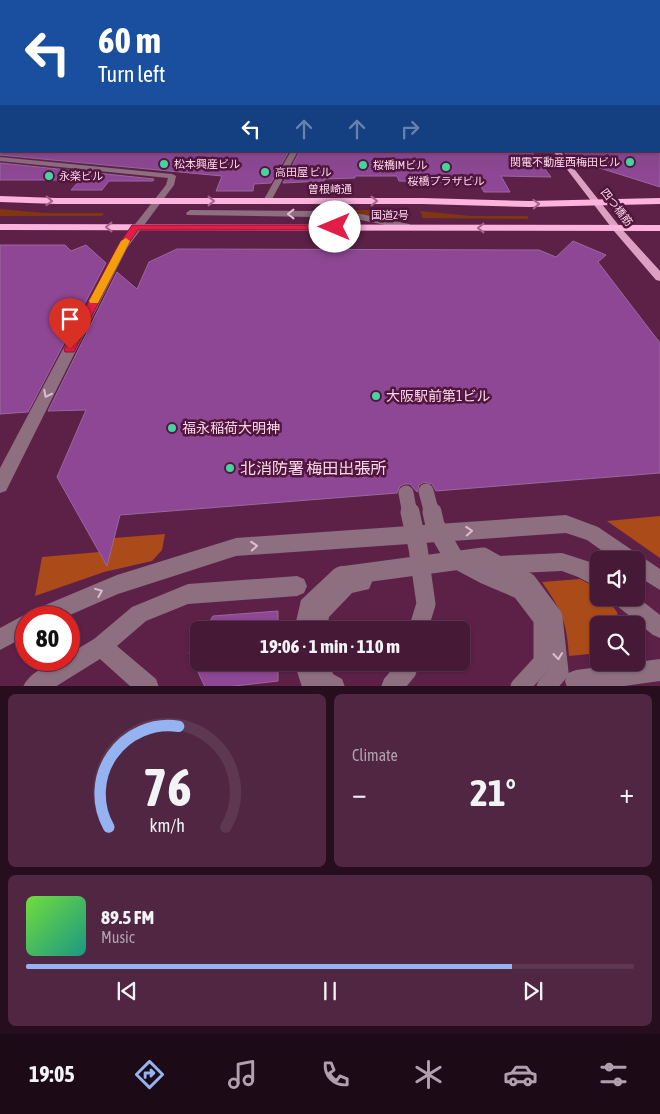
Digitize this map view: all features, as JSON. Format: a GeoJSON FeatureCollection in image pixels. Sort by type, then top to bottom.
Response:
{"type":"FeatureCollection","features":[{"type":"Feature","properties":{"kind":"highway","name":"曽根崎通"},"geometry":{"type":"LineString","coordinates":[[0,199],[56,201],[423,201],[529,204],[660,201]]}},
{"type":"Feature","properties":{"kind":"highway","name":"国道2号"},"geometry":{"type":"LineString","coordinates":[[0,227],[660,228]]}},
{"type":"Feature","properties":{"kind":"main road","name":"四つ橋筋"},"geometry":{"type":"LineString","coordinates":[[557,152],[660,278]]}},
{"type":"Feature","properties":{"kind":"street"},"geometry":{"type":"LineString","coordinates":[[267,201],[294,152]]}},
{"type":"Feature","properties":{"kind":"street"},"geometry":{"type":"LineString","coordinates":[[0,159],[172,176],[170,185],[135,227],[122,247],[0,485]]}},
{"type":"Feature","properties":{"kind":"street"},"geometry":{"type":"LineString","coordinates":[[190,213],[313,214],[360,217],[409,227]]}},
{"type":"Feature","properties":{"kind":"street"},"geometry":{"type":"LineString","coordinates":[[426,491],[435,525],[454,558],[486,575],[521,590],[543,619],[543,662],[520,686]]}},
{"type":"Feature","properties":{"kind":"street"},"geometry":{"type":"LineString","coordinates":[[406,493],[418,548],[426,604],[421,621]]}},
{"type":"Feature","properties":{"kind":"street"},"geometry":{"type":"LineString","coordinates":[[67,606],[117,585],[236,547],[566,524],[592,533],[618,551]]}},
{"type":"Feature","properties":{"kind":"street"},"geometry":{"type":"LineString","coordinates":[[306,621],[308,607],[341,576],[483,557],[527,582],[553,617],[559,672],[546,686]]}},
{"type":"Feature","properties":{"kind":"street"},"geometry":{"type":"LineString","coordinates":[[318,621],[320,612],[347,584],[483,566],[562,562],[583,568],[590,573]]}},
{"type":"Feature","properties":{"kind":"street"},"geometry":{"type":"LineString","coordinates":[[645,570],[660,580]]}},
{"type":"Feature","properties":{"kind":"street"},"geometry":{"type":"LineString","coordinates":[[34,686],[101,646],[139,614],[188,594],[297,586]]}},
{"type":"Feature","properties":{"kind":"street"},"geometry":{"type":"LineString","coordinates":[[633,606],[660,628]]}},
{"type":"Feature","properties":{"kind":"street"},"geometry":{"type":"LineString","coordinates":[[0,640],[15,631]]}},
{"type":"Feature","properties":{"kind":"street"},"geometry":{"type":"LineString","coordinates":[[101,646],[148,686]]}},
{"type":"Feature","properties":{"kind":"street"},"geometry":{"type":"LineString","coordinates":[[576,681],[660,670]]}},
{"type":"Feature","properties":{"kind":"street"},"geometry":{"type":"LineString","coordinates":[[308,671],[313,686]]}},
{"type":"Feature","properties":{"kind":"street"},"geometry":{"type":"LineString","coordinates":[[321,671],[324,681],[334,686]]}},
{"type":"Feature","properties":{"kind":"street"},"geometry":{"type":"LineString","coordinates":[[392,686],[404,671]]}},
{"type":"Feature","properties":{"kind":"shaded area"},"geometry":{"type":"Polygon","coordinates":[[[0,209],[44,213],[104,213],[102,216],[0,216],[0,209]]]}},
{"type":"Feature","properties":{"kind":"shaded area"},"geometry":{"type":"Polygon","coordinates":[[[388,210],[390,217],[313,211],[388,210]]]}},
{"type":"Feature","properties":{"kind":"shaded area"},"geometry":{"type":"Polygon","coordinates":[[[420,211],[471,216],[527,216],[529,219],[423,218],[420,211]]]}},
{"type":"Feature","properties":{"kind":"shaded area"},"geometry":{"type":"Polygon","coordinates":[[[660,516],[660,558],[607,521],[660,516]]]}},
{"type":"Feature","properties":{"kind":"shaded area"},"geometry":{"type":"Polygon","coordinates":[[[165,534],[162,550],[152,561],[104,572],[35,596],[42,557],[111,551],[114,538],[165,534]]]}},
{"type":"Feature","properties":{"kind":"shaded area"},"geometry":{"type":"Polygon","coordinates":[[[580,579],[590,584],[590,606],[612,606],[617,612],[618,616],[590,616],[590,654],[569,656],[567,634],[562,616],[542,582],[580,579]]]}},
{"type":"Feature","properties":{"kind":"building"},"geometry":{"type":"Polygon","coordinates":[[[0,152],[288,152],[271,183],[254,184],[253,191],[216,191],[222,176],[0,155],[0,152]]]}},
{"type":"Feature","properties":{"kind":"building"},"geometry":{"type":"Polygon","coordinates":[[[299,152],[532,152],[551,177],[501,176],[510,192],[484,192],[479,183],[399,181],[397,176],[355,176],[355,178],[283,183],[299,152]]]}},
{"type":"Feature","properties":{"kind":"building","name":"関電不動産西梅田ビル"},"geometry":{"type":"Polygon","coordinates":[[[565,152],[660,152],[660,187],[568,158],[565,152]]]}},
{"type":"Feature","properties":{"kind":"building"},"geometry":{"type":"Polygon","coordinates":[[[0,163],[154,179],[153,181],[109,181],[102,190],[71,190],[80,180],[0,180],[0,163]]]}},
{"type":"Feature","properties":{"kind":"building","name":"大阪駅前第1ビル"},"geometry":{"type":"Polygon","coordinates":[[[573,241],[606,255],[598,262],[660,343],[660,473],[436,491],[432,484],[424,482],[419,485],[417,492],[410,484],[405,484],[400,486],[397,493],[120,515],[107,566],[57,477],[86,410],[48,411],[117,272],[137,289],[149,262],[177,249],[539,250],[556,257],[573,241]]]}},
{"type":"Feature","properties":{"kind":"building"},"geometry":{"type":"Polygon","coordinates":[[[0,245],[65,245],[71,251],[86,245],[106,263],[28,412],[0,414],[0,245]]]}},
{"type":"Feature","properties":{"kind":"building"},"geometry":{"type":"Polygon","coordinates":[[[278,611],[278,621],[210,621],[213,616],[278,611]]]}},
{"type":"Feature","properties":{"kind":"building"},"geometry":{"type":"Polygon","coordinates":[[[197,671],[278,671],[278,681],[235,686],[205,686],[197,671]]]}},
{"type":"Feature","properties":{"kind":"slow traffic"},"geometry":{"type":"LineString","coordinates":[[94,301],[126,241]]}},
{"type":"Feature","properties":{"kind":"place","name":"関電不動産西梅田ビル"},"geometry":{"type":"Point","coordinates":[630,162]}},
{"type":"Feature","properties":{"kind":"place","name":"松本興産ビル"},"geometry":{"type":"Point","coordinates":[164,164]}},
{"type":"Feature","properties":{"kind":"place","name":"桜橋IMビル"},"geometry":{"type":"Point","coordinates":[363,165]}},
{"type":"Feature","properties":{"kind":"place","name":"桜橋プラザビル"},"geometry":{"type":"Point","coordinates":[446,167]}},
{"type":"Feature","properties":{"kind":"place","name":"高田屋 ビル"},"geometry":{"type":"Point","coordinates":[265,172]}},
{"type":"Feature","properties":{"kind":"place","name":"永楽ビル"},"geometry":{"type":"Point","coordinates":[49,176]}},
{"type":"Feature","properties":{"kind":"place","name":"大阪駅前第1ビル"},"geometry":{"type":"Point","coordinates":[376,396]}},
{"type":"Feature","properties":{"kind":"place","name":"福永稲荷大明神"},"geometry":{"type":"Point","coordinates":[172,428]}},
{"type":"Feature","properties":{"kind":"place","name":"北消防署 梅田出張所"},"geometry":{"type":"Point","coordinates":[230,468]}},
{"type":"Feature","properties":{"kind":"route"},"geometry":{"type":"LineString","coordinates":[[70,349],[122,247],[135,227],[335,227]]}}]}
